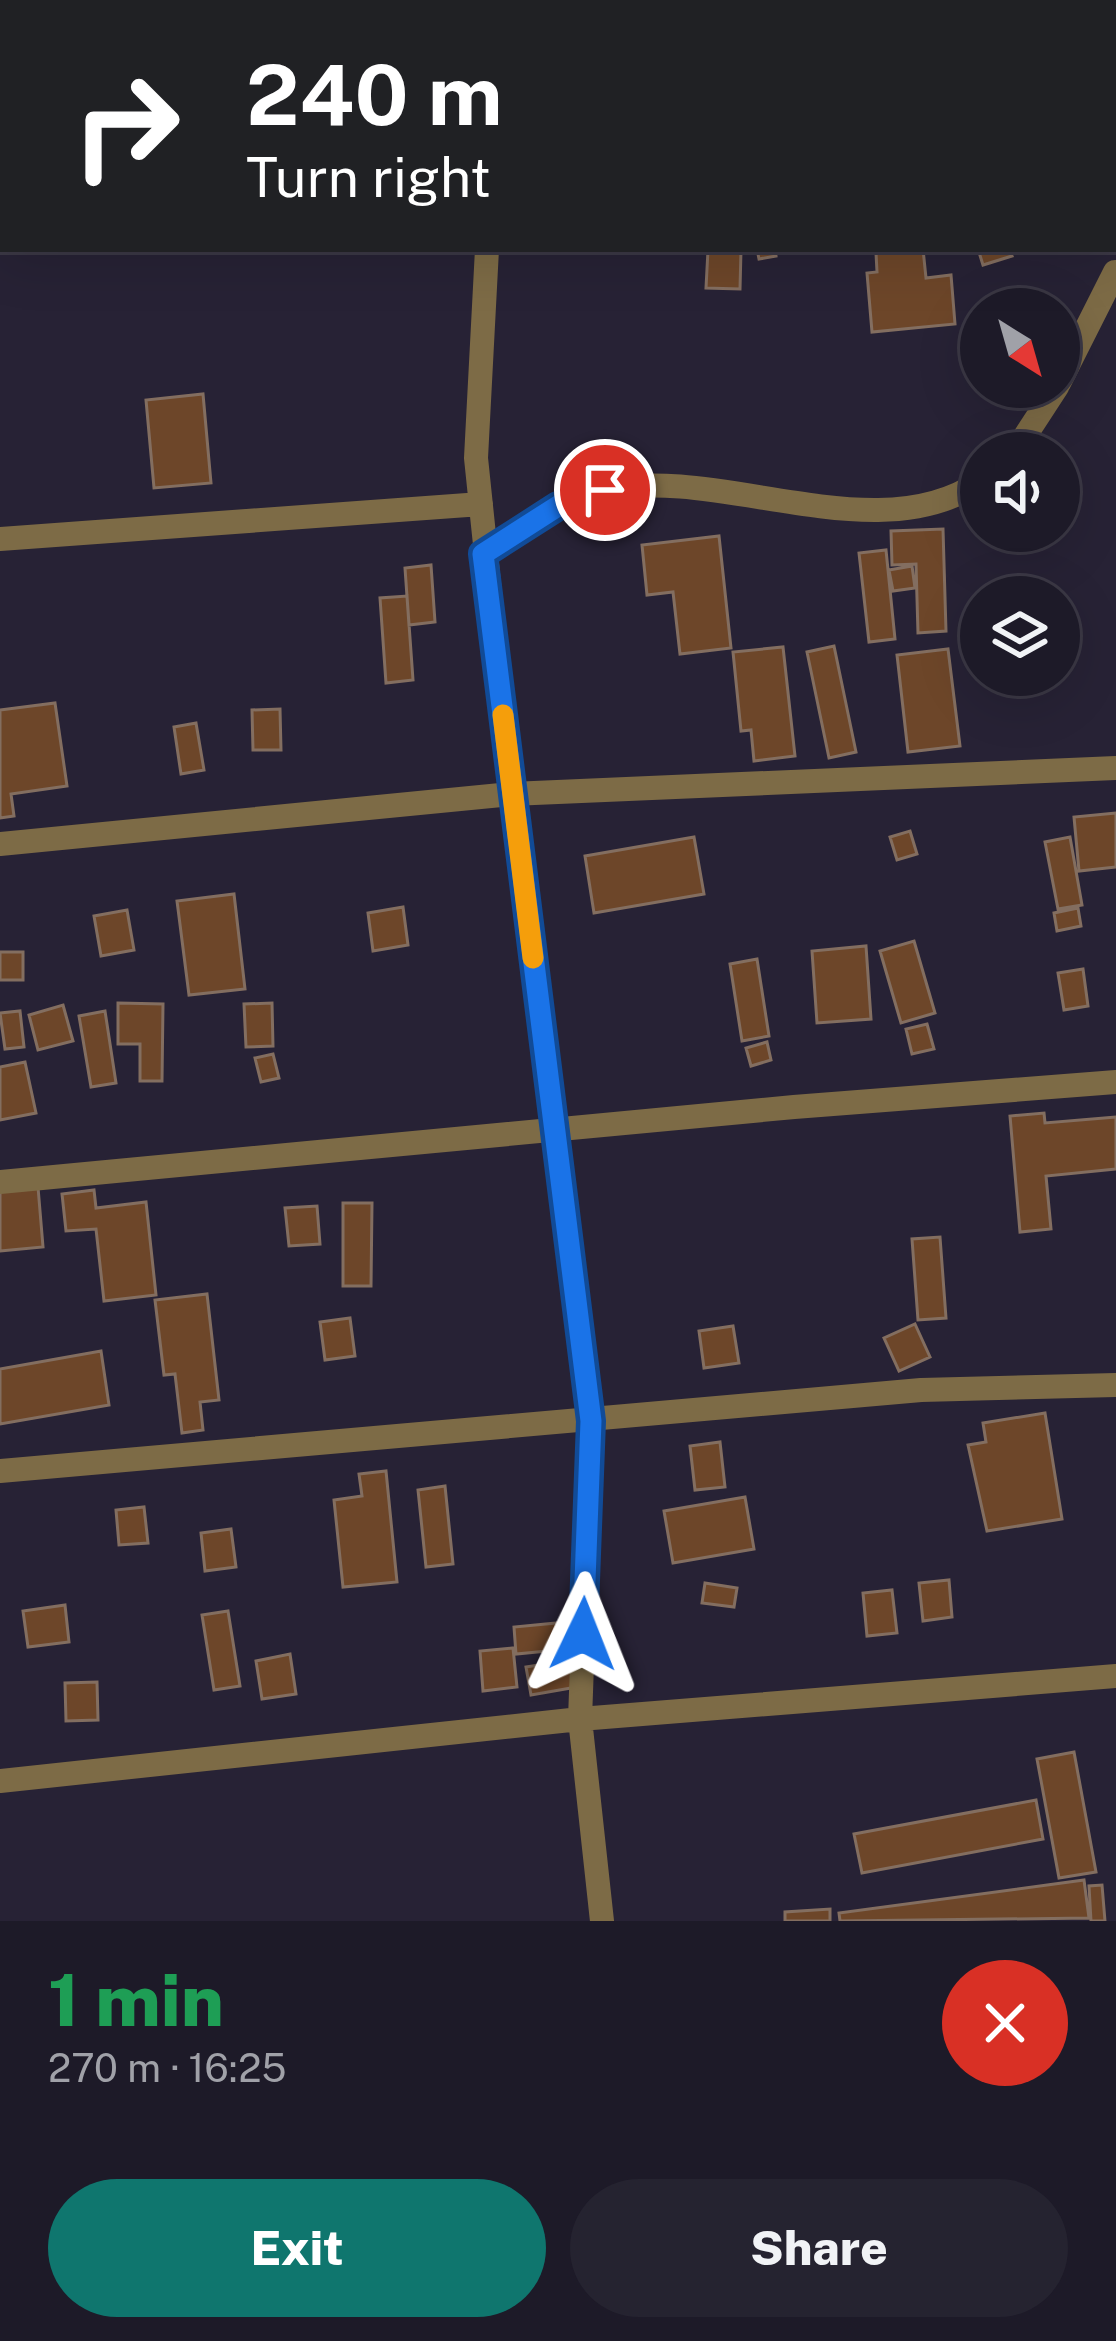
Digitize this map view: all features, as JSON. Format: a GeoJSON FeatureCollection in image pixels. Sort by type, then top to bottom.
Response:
{"type":"FeatureCollection","features":[{"type":"Feature","properties":{"kind":"street"},"geometry":{"type":"LineString","coordinates":[[487,252],[476,458],[511,794],[591,1421],[580,1719],[602,1921]]}},
{"type":"Feature","properties":{"kind":"street"},"geometry":{"type":"LineString","coordinates":[[1115,272],[1116,293]]}},
{"type":"Feature","properties":{"kind":"street"},"geometry":{"type":"LineString","coordinates":[[1080,341],[1115,272]]}},
{"type":"Feature","properties":{"kind":"street"},"geometry":{"type":"LineString","coordinates":[[483,554],[558,506],[605,490],[652,486],[909,509],[960,495]]}},
{"type":"Feature","properties":{"kind":"street"},"geometry":{"type":"LineString","coordinates":[[0,539],[481,504]]}},
{"type":"Feature","properties":{"kind":"street"},"geometry":{"type":"LineString","coordinates":[[0,844],[511,794],[1116,768]]}},
{"type":"Feature","properties":{"kind":"street"},"geometry":{"type":"LineString","coordinates":[[0,1182],[1116,1082]]}},
{"type":"Feature","properties":{"kind":"street"},"geometry":{"type":"LineString","coordinates":[[0,1471],[921,1390],[1116,1385]]}},
{"type":"Feature","properties":{"kind":"street"},"geometry":{"type":"LineString","coordinates":[[0,1781],[580,1719],[1116,1676]]}},
{"type":"Feature","properties":{"kind":"building"},"geometry":{"type":"Polygon","coordinates":[[[708,252],[741,252],[740,289],[706,288],[708,252]]]}},
{"type":"Feature","properties":{"kind":"building"},"geometry":{"type":"Polygon","coordinates":[[[758,252],[775,252],[776,256],[759,259],[758,252]]]}},
{"type":"Feature","properties":{"kind":"building"},"geometry":{"type":"Polygon","coordinates":[[[923,252],[926,278],[951,275],[955,324],[872,332],[867,273],[877,272],[876,253],[923,252]]]}},
{"type":"Feature","properties":{"kind":"building"},"geometry":{"type":"Polygon","coordinates":[[[979,252],[1010,252],[1012,256],[983,265],[979,252]]]}},
{"type":"Feature","properties":{"kind":"building"},"geometry":{"type":"Polygon","coordinates":[[[203,394],[211,483],[154,488],[146,400],[203,394]]]}},
{"type":"Feature","properties":{"kind":"building"},"geometry":{"type":"Polygon","coordinates":[[[943,529],[946,631],[918,633],[916,564],[892,565],[891,531],[943,529]]]}},
{"type":"Feature","properties":{"kind":"building"},"geometry":{"type":"Polygon","coordinates":[[[719,536],[731,648],[680,654],[673,592],[647,595],[642,545],[719,536]]]}},
{"type":"Feature","properties":{"kind":"building"},"geometry":{"type":"Polygon","coordinates":[[[886,550],[895,639],[869,642],[859,553],[886,550]]]}},
{"type":"Feature","properties":{"kind":"building"},"geometry":{"type":"Polygon","coordinates":[[[431,565],[435,622],[409,625],[405,568],[431,565]]]}},
{"type":"Feature","properties":{"kind":"building"},"geometry":{"type":"Polygon","coordinates":[[[912,566],[915,588],[893,591],[889,570],[912,566]]]}},
{"type":"Feature","properties":{"kind":"building"},"geometry":{"type":"Polygon","coordinates":[[[407,596],[413,680],[386,683],[380,598],[407,596]]]}},
{"type":"Feature","properties":{"kind":"building"},"geometry":{"type":"Polygon","coordinates":[[[834,646],[856,752],[829,758],[807,652],[834,646]]]}},
{"type":"Feature","properties":{"kind":"building"},"geometry":{"type":"Polygon","coordinates":[[[783,647],[795,756],[754,761],[751,730],[741,731],[733,652],[783,647]]]}},
{"type":"Feature","properties":{"kind":"building"},"geometry":{"type":"Polygon","coordinates":[[[948,649],[960,746],[908,752],[897,655],[948,649]]]}},
{"type":"Feature","properties":{"kind":"building"},"geometry":{"type":"Polygon","coordinates":[[[55,703],[67,786],[11,794],[14,816],[0,818],[0,710],[55,703]]]}},
{"type":"Feature","properties":{"kind":"building"},"geometry":{"type":"Polygon","coordinates":[[[280,709],[281,750],[253,750],[252,710],[280,709]]]}},
{"type":"Feature","properties":{"kind":"building"},"geometry":{"type":"Polygon","coordinates":[[[196,723],[204,770],[181,774],[174,727],[196,723]]]}},
{"type":"Feature","properties":{"kind":"building"},"geometry":{"type":"Polygon","coordinates":[[[1116,813],[1116,867],[1079,871],[1074,817],[1116,813]]]}},
{"type":"Feature","properties":{"kind":"building"},"geometry":{"type":"Polygon","coordinates":[[[910,831],[917,854],[897,860],[890,837],[910,831]]]}},
{"type":"Feature","properties":{"kind":"building"},"geometry":{"type":"Polygon","coordinates":[[[694,837],[704,894],[594,913],[585,856],[694,837]]]}},
{"type":"Feature","properties":{"kind":"building"},"geometry":{"type":"Polygon","coordinates":[[[1070,837],[1082,905],[1058,909],[1045,842],[1070,837]]]}},
{"type":"Feature","properties":{"kind":"building"},"geometry":{"type":"Polygon","coordinates":[[[234,894],[245,989],[189,995],[177,901],[234,894]]]}},
{"type":"Feature","properties":{"kind":"building"},"geometry":{"type":"Polygon","coordinates":[[[403,907],[408,945],[373,951],[368,913],[403,907]]]}},
{"type":"Feature","properties":{"kind":"building"},"geometry":{"type":"Polygon","coordinates":[[[1078,908],[1081,926],[1057,931],[1054,913],[1078,908]]]}},
{"type":"Feature","properties":{"kind":"building"},"geometry":{"type":"Polygon","coordinates":[[[127,910],[134,950],[101,956],[94,916],[127,910]]]}},
{"type":"Feature","properties":{"kind":"building"},"geometry":{"type":"Polygon","coordinates":[[[914,941],[935,1013],[901,1023],[880,951],[914,941]]]}},
{"type":"Feature","properties":{"kind":"building"},"geometry":{"type":"Polygon","coordinates":[[[866,946],[871,1019],[817,1023],[812,951],[866,946]]]}},
{"type":"Feature","properties":{"kind":"building"},"geometry":{"type":"Polygon","coordinates":[[[0,952],[23,952],[23,980],[0,980],[0,952]]]}},
{"type":"Feature","properties":{"kind":"building"},"geometry":{"type":"Polygon","coordinates":[[[757,959],[769,1036],[742,1041],[730,964],[757,959]]]}},
{"type":"Feature","properties":{"kind":"building"},"geometry":{"type":"Polygon","coordinates":[[[1083,969],[1088,1006],[1064,1010],[1058,973],[1083,969]]]}},
{"type":"Feature","properties":{"kind":"building"},"geometry":{"type":"Polygon","coordinates":[[[118,1003],[163,1004],[162,1081],[140,1081],[140,1044],[118,1044],[118,1003]]]}},
{"type":"Feature","properties":{"kind":"building"},"geometry":{"type":"Polygon","coordinates":[[[272,1003],[273,1046],[246,1047],[244,1004],[272,1003]]]}},
{"type":"Feature","properties":{"kind":"building"},"geometry":{"type":"Polygon","coordinates":[[[63,1005],[73,1041],[38,1050],[29,1015],[63,1005]]]}},
{"type":"Feature","properties":{"kind":"building"},"geometry":{"type":"Polygon","coordinates":[[[20,1011],[24,1047],[5,1049],[0,1013],[20,1011]]]}},
{"type":"Feature","properties":{"kind":"building"},"geometry":{"type":"Polygon","coordinates":[[[105,1011],[116,1083],[91,1087],[79,1016],[105,1011]]]}},
{"type":"Feature","properties":{"kind":"building"},"geometry":{"type":"Polygon","coordinates":[[[927,1024],[934,1049],[912,1054],[906,1029],[927,1024]]]}},
{"type":"Feature","properties":{"kind":"building"},"geometry":{"type":"Polygon","coordinates":[[[767,1042],[771,1060],[751,1066],[746,1048],[767,1042]]]}},
{"type":"Feature","properties":{"kind":"building"},"geometry":{"type":"Polygon","coordinates":[[[273,1054],[279,1078],[261,1082],[255,1058],[273,1054]]]}},
{"type":"Feature","properties":{"kind":"building"},"geometry":{"type":"Polygon","coordinates":[[[25,1062],[36,1113],[0,1120],[0,1067],[25,1062]]]}},
{"type":"Feature","properties":{"kind":"building"},"geometry":{"type":"Polygon","coordinates":[[[1044,1113],[1045,1123],[1116,1117],[1116,1169],[1046,1176],[1051,1229],[1020,1232],[1010,1116],[1044,1113]]]}},
{"type":"Feature","properties":{"kind":"building"},"geometry":{"type":"Polygon","coordinates":[[[38,1187],[43,1247],[0,1251],[0,1191],[38,1187]]]}},
{"type":"Feature","properties":{"kind":"building"},"geometry":{"type":"Polygon","coordinates":[[[94,1190],[96,1208],[146,1202],[156,1295],[104,1301],[96,1229],[66,1231],[62,1194],[94,1190]]]}},
{"type":"Feature","properties":{"kind":"building"},"geometry":{"type":"Polygon","coordinates":[[[343,1203],[372,1203],[371,1286],[343,1286],[343,1203]]]}},
{"type":"Feature","properties":{"kind":"building"},"geometry":{"type":"Polygon","coordinates":[[[317,1206],[320,1244],[289,1246],[285,1208],[317,1206]]]}},
{"type":"Feature","properties":{"kind":"building"},"geometry":{"type":"Polygon","coordinates":[[[940,1237],[946,1318],[918,1320],[912,1239],[940,1237]]]}},
{"type":"Feature","properties":{"kind":"building"},"geometry":{"type":"Polygon","coordinates":[[[207,1294],[219,1400],[200,1402],[203,1430],[182,1433],[175,1374],[164,1375],[155,1300],[207,1294]]]}},
{"type":"Feature","properties":{"kind":"building"},"geometry":{"type":"Polygon","coordinates":[[[350,1318],[355,1356],[325,1360],[320,1322],[350,1318]]]}},
{"type":"Feature","properties":{"kind":"building"},"geometry":{"type":"Polygon","coordinates":[[[915,1324],[930,1357],[899,1371],[884,1338],[915,1324]]]}},
{"type":"Feature","properties":{"kind":"building"},"geometry":{"type":"Polygon","coordinates":[[[733,1326],[739,1363],[704,1368],[699,1331],[733,1326]]]}},
{"type":"Feature","properties":{"kind":"building"},"geometry":{"type":"Polygon","coordinates":[[[101,1351],[109,1405],[0,1424],[0,1369],[101,1351]]]}},
{"type":"Feature","properties":{"kind":"building"},"geometry":{"type":"Polygon","coordinates":[[[1045,1413],[1062,1519],[987,1531],[968,1445],[986,1442],[983,1423],[1045,1413]]]}},
{"type":"Feature","properties":{"kind":"building"},"geometry":{"type":"Polygon","coordinates":[[[720,1442],[725,1487],[695,1490],[690,1446],[720,1442]]]}},
{"type":"Feature","properties":{"kind":"building"},"geometry":{"type":"Polygon","coordinates":[[[386,1471],[397,1582],[343,1587],[334,1500],[362,1496],[359,1474],[386,1471]]]}},
{"type":"Feature","properties":{"kind":"building"},"geometry":{"type":"Polygon","coordinates":[[[445,1486],[453,1564],[426,1567],[418,1490],[445,1486]]]}},
{"type":"Feature","properties":{"kind":"building"},"geometry":{"type":"Polygon","coordinates":[[[745,1497],[754,1549],[673,1563],[664,1511],[745,1497]]]}},
{"type":"Feature","properties":{"kind":"building"},"geometry":{"type":"Polygon","coordinates":[[[144,1507],[148,1543],[119,1545],[116,1510],[144,1507]]]}},
{"type":"Feature","properties":{"kind":"building"},"geometry":{"type":"Polygon","coordinates":[[[231,1529],[236,1567],[205,1571],[201,1533],[231,1529]]]}},
{"type":"Feature","properties":{"kind":"building"},"geometry":{"type":"Polygon","coordinates":[[[949,1580],[952,1617],[923,1621],[919,1583],[949,1580]]]}},
{"type":"Feature","properties":{"kind":"building"},"geometry":{"type":"Polygon","coordinates":[[[705,1583],[737,1588],[734,1607],[702,1603],[705,1583]]]}},
{"type":"Feature","properties":{"kind":"building"},"geometry":{"type":"Polygon","coordinates":[[[892,1590],[897,1633],[867,1636],[863,1593],[892,1590]]]}},
{"type":"Feature","properties":{"kind":"building"},"geometry":{"type":"Polygon","coordinates":[[[65,1605],[69,1642],[28,1647],[23,1611],[65,1605]]]}},
{"type":"Feature","properties":{"kind":"building"},"geometry":{"type":"Polygon","coordinates":[[[228,1611],[240,1686],[214,1690],[202,1615],[228,1611]]]}},
{"type":"Feature","properties":{"kind":"building"},"geometry":{"type":"Polygon","coordinates":[[[567,1622],[569,1649],[516,1654],[514,1627],[567,1622]]]}},
{"type":"Feature","properties":{"kind":"building"},"geometry":{"type":"Polygon","coordinates":[[[513,1648],[517,1687],[483,1691],[480,1651],[513,1648]]]}},
{"type":"Feature","properties":{"kind":"building"},"geometry":{"type":"Polygon","coordinates":[[[290,1654],[296,1694],[262,1699],[256,1661],[290,1654]]]}},
{"type":"Feature","properties":{"kind":"building"},"geometry":{"type":"Polygon","coordinates":[[[583,1658],[588,1685],[531,1695],[526,1667],[583,1658]]]}},
{"type":"Feature","properties":{"kind":"building"},"geometry":{"type":"Polygon","coordinates":[[[97,1682],[98,1720],[66,1721],[65,1683],[97,1682]]]}},
{"type":"Feature","properties":{"kind":"building"},"geometry":{"type":"Polygon","coordinates":[[[1074,1752],[1096,1872],[1059,1878],[1037,1759],[1074,1752]]]}},
{"type":"Feature","properties":{"kind":"building"},"geometry":{"type":"Polygon","coordinates":[[[1036,1800],[1043,1839],[862,1873],[854,1834],[1036,1800]]]}},
{"type":"Feature","properties":{"kind":"building"},"geometry":{"type":"Polygon","coordinates":[[[1084,1880],[1089,1918],[840,1921],[839,1913],[1084,1880]]]}},
{"type":"Feature","properties":{"kind":"building"},"geometry":{"type":"Polygon","coordinates":[[[1102,1885],[1105,1921],[1091,1921],[1089,1886],[1102,1885]]]}},
{"type":"Feature","properties":{"kind":"building"},"geometry":{"type":"Polygon","coordinates":[[[830,1909],[830,1921],[785,1921],[785,1912],[830,1909]]]}},
{"type":"Feature","properties":{"kind":"slow traffic"},"geometry":{"type":"LineString","coordinates":[[503,715],[533,958]]}},
{"type":"Feature","properties":{"kind":"route"},"geometry":{"type":"LineString","coordinates":[[583,1634],[591,1421],[483,554],[558,506],[605,490]]}}]}
